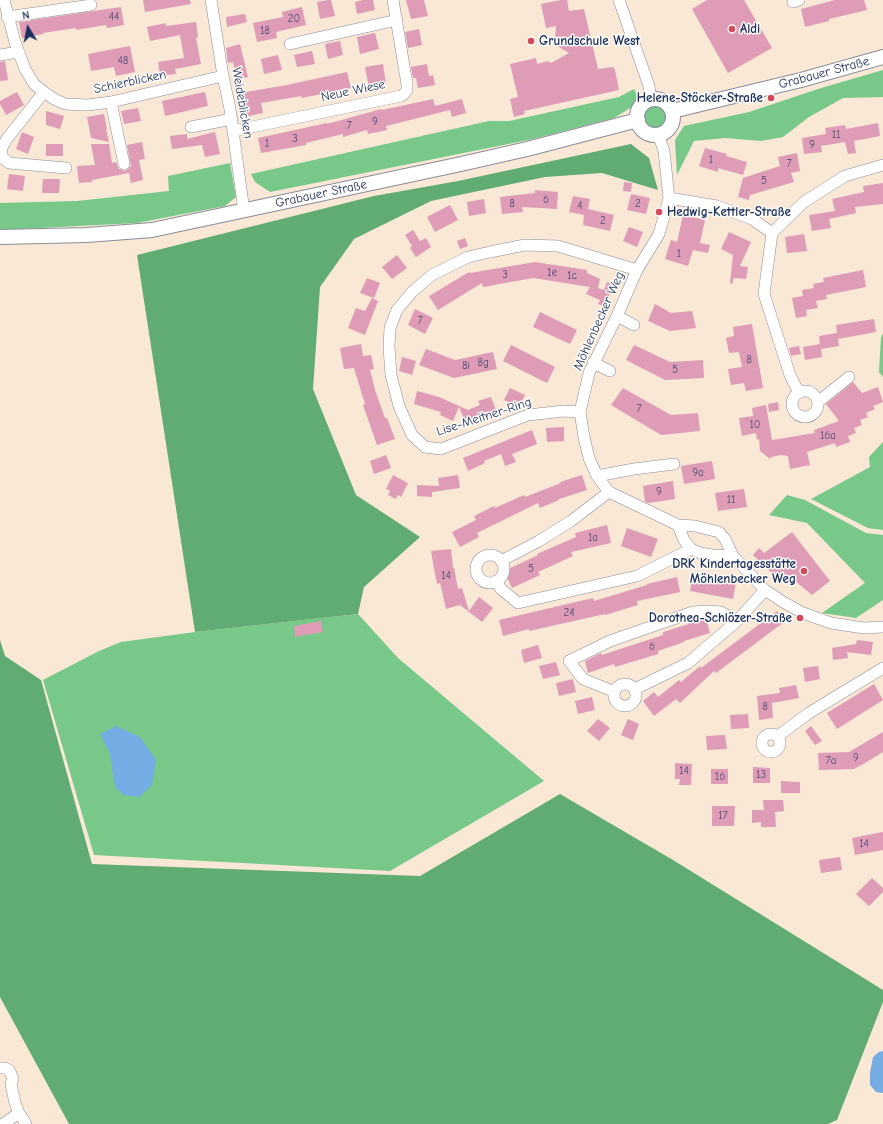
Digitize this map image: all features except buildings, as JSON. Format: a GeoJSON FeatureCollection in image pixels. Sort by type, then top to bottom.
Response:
{"type":"FeatureCollection","features":[{"type":"Feature","properties":{"kind":"main road","name":"Grabauer Straße"},"geometry":{"type":"LineString","coordinates":[[672,111],[801,80],[883,57]]}},
{"type":"Feature","properties":{"kind":"main road"},"geometry":{"type":"LineString","coordinates":[[650,100],[661,100],[669,106],[672,111],[673,116],[670,126],[658,134],[648,133],[643,130],[638,120],[639,110],[646,102],[650,100]]}},
{"type":"Feature","properties":{"kind":"main road","name":"Grabauer Straße"},"geometry":{"type":"LineString","coordinates":[[0,237],[87,235],[152,230],[468,163],[638,120]]}},
{"type":"Feature","properties":{"kind":"street","name":"Schierblicken"},"geometry":{"type":"LineString","coordinates":[[4,0],[7,17],[25,69],[31,79],[44,92],[54,99],[66,104],[88,105],[111,102],[223,76]]}},
{"type":"Feature","properties":{"kind":"street"},"geometry":{"type":"LineString","coordinates":[[211,4],[222,0]]}},
{"type":"Feature","properties":{"kind":"street","name":"Neue Wiese"},"geometry":{"type":"LineString","coordinates":[[233,131],[404,94],[407,90],[407,84],[394,0]]}},
{"type":"Feature","properties":{"kind":"street"},"geometry":{"type":"LineString","coordinates":[[619,0],[649,86],[650,100]]}},
{"type":"Feature","properties":{"kind":"street","name":"Weideblicken"},"geometry":{"type":"LineString","coordinates":[[211,4],[232,119],[244,211]]}},
{"type":"Feature","properties":{"kind":"street"},"geometry":{"type":"LineString","coordinates":[[7,17],[91,5]]}},
{"type":"Feature","properties":{"kind":"street"},"geometry":{"type":"LineString","coordinates":[[290,44],[397,20]]}},
{"type":"Feature","properties":{"kind":"street"},"geometry":{"type":"LineString","coordinates":[[0,55],[18,52]]}},
{"type":"Feature","properties":{"kind":"street"},"geometry":{"type":"LineString","coordinates":[[44,92],[6,140],[1,153],[5,161],[9,163],[66,168]]}},
{"type":"Feature","properties":{"kind":"street"},"geometry":{"type":"LineString","coordinates":[[111,102],[124,164]]}},
{"type":"Feature","properties":{"kind":"street"},"geometry":{"type":"LineString","coordinates":[[191,127],[232,119]]}},
{"type":"Feature","properties":{"kind":"street","name":"Möhlenbecker Weg"},"geometry":{"type":"LineString","coordinates":[[658,134],[664,151],[669,198],[659,234],[637,270],[617,316],[589,372],[580,412],[589,458],[597,476],[609,492],[678,526],[695,526],[719,532],[725,539],[733,556],[765,590],[803,613],[831,623],[864,628],[883,627]]}},
{"type":"Feature","properties":{"kind":"street"},"geometry":{"type":"LineString","coordinates":[[799,393],[790,376],[764,294],[772,233],[804,202],[845,176],[883,165]]}},
{"type":"Feature","properties":{"kind":"street"},"geometry":{"type":"LineString","coordinates":[[669,198],[717,206],[752,219],[772,233]]}},
{"type":"Feature","properties":{"kind":"street","name":"Lise-Meitner-Ring"},"geometry":{"type":"LineString","coordinates":[[580,412],[564,411],[528,415],[441,449],[425,447],[412,434],[399,406],[391,374],[389,347],[390,328],[397,310],[412,292],[432,275],[468,258],[525,245],[558,246],[637,270]]}},
{"type":"Feature","properties":{"kind":"street"},"geometry":{"type":"LineString","coordinates":[[617,316],[634,325]]}},
{"type":"Feature","properties":{"kind":"street"},"geometry":{"type":"LineString","coordinates":[[593,363],[610,371]]}},
{"type":"Feature","properties":{"kind":"street"},"geometry":{"type":"LineString","coordinates":[[818,402],[849,376]]}},
{"type":"Feature","properties":{"kind":"street"},"geometry":{"type":"LineString","coordinates":[[802,391],[811,392],[817,398],[818,402],[817,410],[812,416],[803,418],[793,409],[792,404],[793,400],[802,391]]}},
{"type":"Feature","properties":{"kind":"street"},"geometry":{"type":"LineString","coordinates":[[597,476],[634,468],[674,464]]}},
{"type":"Feature","properties":{"kind":"street"},"geometry":{"type":"LineString","coordinates":[[501,561],[539,541],[571,521],[609,492]]}},
{"type":"Feature","properties":{"kind":"street"},"geometry":{"type":"LineString","coordinates":[[678,526],[684,540],[691,549],[700,553],[733,556]]}},
{"type":"Feature","properties":{"kind":"street"},"geometry":{"type":"LineString","coordinates":[[496,581],[501,589],[518,603],[637,576],[691,549]]}},
{"type":"Feature","properties":{"kind":"street"},"geometry":{"type":"LineString","coordinates":[[487,555],[496,556],[501,561],[504,570],[502,575],[496,581],[482,581],[476,573],[476,564],[482,557],[487,555]]}},
{"type":"Feature","properties":{"kind":"street"},"geometry":{"type":"LineString","coordinates":[[635,689],[688,663],[737,621],[765,590]]}},
{"type":"Feature","properties":{"kind":"street"},"geometry":{"type":"LineString","coordinates":[[615,692],[582,679],[569,661],[610,641],[692,612],[721,612],[737,621]]}},
{"type":"Feature","properties":{"kind":"street"},"geometry":{"type":"LineString","coordinates":[[778,736],[809,713],[883,668]]}},
{"type":"Feature","properties":{"kind":"street"},"geometry":{"type":"LineString","coordinates":[[622,685],[629,685],[635,689],[637,696],[636,700],[626,706],[622,706],[616,702],[615,692],[616,689],[622,685]]}},
{"type":"Feature","properties":{"kind":"street"},"geometry":{"type":"LineString","coordinates":[[0,1068],[9,1070],[11,1074],[13,1079],[11,1084],[13,1094],[19,1113],[26,1124]]}},
{"type":"Feature","properties":{"kind":"street"},"geometry":{"type":"LineString","coordinates":[[3,1124],[19,1113]]}},
{"type":"Feature","properties":{"kind":"green space"},"geometry":{"type":"Polygon","coordinates":[[[883,70],[883,97],[843,98],[809,117],[783,137],[761,141],[725,138],[694,141],[677,175],[675,140],[684,126],[749,112],[821,88],[883,70]]]}},
{"type":"Feature","properties":{"kind":"green space"},"geometry":{"type":"Polygon","coordinates":[[[634,89],[640,102],[614,118],[533,139],[270,192],[255,182],[251,174],[489,121],[509,121],[619,97],[634,89]]]}},
{"type":"Feature","properties":{"kind":"green space"},"geometry":{"type":"Polygon","coordinates":[[[655,106],[663,109],[666,117],[663,125],[655,128],[647,125],[644,117],[647,109],[655,106]]]}},
{"type":"Feature","properties":{"kind":"green space"},"geometry":{"type":"Polygon","coordinates":[[[631,144],[649,158],[658,190],[602,173],[545,177],[431,201],[354,239],[320,287],[313,389],[356,495],[420,537],[364,587],[358,614],[195,632],[137,255],[374,196],[458,181],[631,144]]]}},
{"type":"Feature","properties":{"kind":"green space"},"geometry":{"type":"Polygon","coordinates":[[[230,163],[236,197],[225,206],[137,223],[0,230],[0,203],[77,201],[169,191],[168,176],[230,163]]]}},
{"type":"Feature","properties":{"kind":"green space"},"geometry":{"type":"Polygon","coordinates":[[[883,333],[883,377],[879,372],[881,338],[883,333]]]}},
{"type":"Feature","properties":{"kind":"green space"},"geometry":{"type":"Polygon","coordinates":[[[883,442],[883,530],[868,528],[811,499],[870,467],[869,457],[883,442]]]}},
{"type":"Feature","properties":{"kind":"green space"},"geometry":{"type":"Polygon","coordinates":[[[787,495],[805,500],[866,533],[883,535],[883,600],[856,618],[822,613],[865,583],[807,523],[769,515],[787,495]]]}},
{"type":"Feature","properties":{"kind":"green space"},"geometry":{"type":"Polygon","coordinates":[[[358,614],[398,658],[544,781],[390,871],[94,855],[43,680],[99,651],[121,642],[195,632],[358,614]]]}},
{"type":"Feature","properties":{"kind":"green space"},"geometry":{"type":"Polygon","coordinates":[[[0,640],[5,656],[41,680],[92,864],[420,876],[560,794],[673,860],[883,990],[883,1002],[837,1120],[828,1124],[69,1124],[0,997],[0,640]]]}},
{"type":"Feature","properties":{"kind":"water"},"geometry":{"type":"Polygon","coordinates":[[[116,726],[140,737],[156,760],[152,785],[139,797],[123,795],[115,787],[110,754],[100,734],[116,726]]]}},
{"type":"Feature","properties":{"kind":"water"},"geometry":{"type":"Polygon","coordinates":[[[883,1051],[883,1093],[876,1092],[870,1085],[870,1073],[873,1057],[879,1052],[883,1051]]]}},
{"type":"Feature","properties":{"kind":"place","name":"Aldi"},"geometry":{"type":"Point","coordinates":[732,29]}},
{"type":"Feature","properties":{"kind":"place","name":"Grundschule West"},"geometry":{"type":"Point","coordinates":[531,41]}},
{"type":"Feature","properties":{"kind":"place","name":"Helene-Stöcker-Straße"},"geometry":{"type":"Point","coordinates":[771,98]}},
{"type":"Feature","properties":{"kind":"place","name":"Hedwig-Kettler-Straße"},"geometry":{"type":"Point","coordinates":[659,212]}},
{"type":"Feature","properties":{"kind":"place","name":"DRK Kindertagesstätte Möhlenbecker Weg"},"geometry":{"type":"Point","coordinates":[804,571]}},
{"type":"Feature","properties":{"kind":"place","name":"Dorothea-Schlözer-Straße"},"geometry":{"type":"Point","coordinates":[800,618]}}]}
